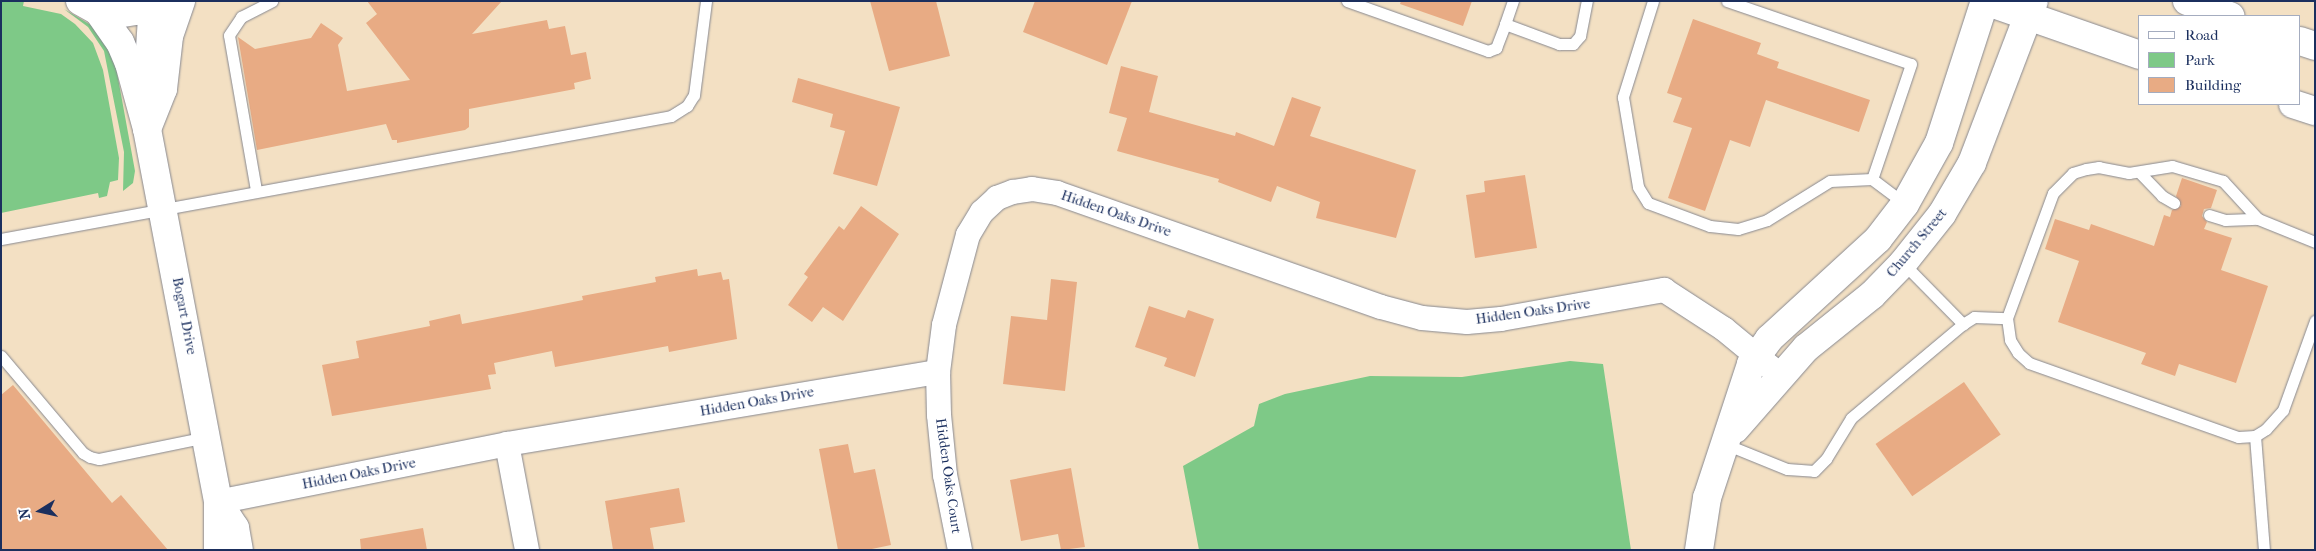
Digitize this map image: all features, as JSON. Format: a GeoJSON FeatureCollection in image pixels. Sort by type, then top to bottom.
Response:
{"type":"FeatureCollection","features":[{"type":"Feature","properties":{"kind":"street"},"geometry":{"type":"LineString","coordinates":[[89,6],[126,12],[153,1]]}},
{"type":"Feature","properties":{"kind":"street","name":"Bogart Drive"},"geometry":{"type":"LineString","coordinates":[[147,129],[148,46],[153,1]]}},
{"type":"Feature","properties":{"kind":"street"},"geometry":{"type":"LineString","coordinates":[[147,129],[163,89],[169,36],[181,1]]}},
{"type":"Feature","properties":{"kind":"street"},"geometry":{"type":"LineString","coordinates":[[1985,1],[2031,10],[2138,54]]}},
{"type":"Feature","properties":{"kind":"street","name":"Church Street"},"geometry":{"type":"LineString","coordinates":[[1699,550],[1706,498],[1751,364],[1786,323],[1878,239],[1905,204],[1939,143],[1985,1]]}},
{"type":"Feature","properties":{"kind":"street"},"geometry":{"type":"LineString","coordinates":[[2190,2],[2227,15]]}},
{"type":"Feature","properties":{"kind":"street","name":"Bogart Drive"},"geometry":{"type":"LineString","coordinates":[[89,6],[120,42],[129,63],[147,129],[164,207],[218,502],[218,550]]}},
{"type":"Feature","properties":{"kind":"street","name":"Church Street"},"geometry":{"type":"LineString","coordinates":[[1727,440],[1806,348],[1872,295],[1903,263],[1933,227],[1972,163],[2031,10]]}},
{"type":"Feature","properties":{"kind":"street"},"geometry":{"type":"LineString","coordinates":[[2301,41],[2315,46]]}},
{"type":"Feature","properties":{"kind":"street"},"geometry":{"type":"LineString","coordinates":[[2296,105],[2315,111]]}},
{"type":"Feature","properties":{"kind":"street","name":"Hidden Oaks Drive"},"geometry":{"type":"LineString","coordinates":[[218,502],[507,444],[938,372],[944,325],[968,235],[982,212],[997,198],[1032,189],[1057,193],[1381,307],[1422,318],[1466,322],[1502,319],[1664,290],[1758,354],[1782,376]]}},
{"type":"Feature","properties":{"kind":"street"},"geometry":{"type":"LineString","coordinates":[[1905,204],[1933,227]]}},
{"type":"Feature","properties":{"kind":"street","name":"Hidden Oaks Court"},"geometry":{"type":"LineString","coordinates":[[938,372],[939,415],[945,475],[960,550]]}},
{"type":"Feature","properties":{"kind":"street"},"geometry":{"type":"LineString","coordinates":[[507,444],[526,550]]}},
{"type":"Feature","properties":{"kind":"street","name":"Bogart Drive"},"geometry":{"type":"LineString","coordinates":[[218,502],[235,528],[239,550]]}},
{"type":"Feature","properties":{"kind":"lane"},"geometry":{"type":"LineString","coordinates":[[256,190],[229,46],[229,35],[241,17],[272,1]]}},
{"type":"Feature","properties":{"kind":"lane"},"geometry":{"type":"LineString","coordinates":[[1,239],[256,190],[671,116],[687,106],[694,95],[706,1]]}},
{"type":"Feature","properties":{"kind":"lane"},"geometry":{"type":"LineString","coordinates":[[1348,1],[1488,52],[1496,48],[1513,1]]}},
{"type":"Feature","properties":{"kind":"lane"},"geometry":{"type":"LineString","coordinates":[[1506,24],[1559,44],[1573,44],[1580,36],[1587,1]]}},
{"type":"Feature","properties":{"kind":"lane"},"geometry":{"type":"LineString","coordinates":[[1653,1],[1623,97],[1638,187],[1648,203],[1710,226],[1738,229],[1767,220],[1824,183],[1872,179],[1905,204]]}},
{"type":"Feature","properties":{"kind":"lane"},"geometry":{"type":"LineString","coordinates":[[1727,1],[1911,64],[1872,179]]}},
{"type":"Feature","properties":{"kind":"lane"},"geometry":{"type":"LineString","coordinates":[[2258,219],[2223,181],[2172,166],[2140,173],[2098,167],[2073,173],[2053,193],[2008,318],[2010,340],[2018,353],[2029,363],[2224,434],[2255,436],[2283,410],[2315,321]]}},
{"type":"Feature","properties":{"kind":"lane"},"geometry":{"type":"LineString","coordinates":[[2140,173],[2162,196],[2174,202]]}},
{"type":"Feature","properties":{"kind":"lane"},"geometry":{"type":"LineString","coordinates":[[2209,215],[2225,220],[2258,219],[2315,242]]}},
{"type":"Feature","properties":{"kind":"lane"},"geometry":{"type":"LineString","coordinates":[[1903,263],[1963,324]]}},
{"type":"Feature","properties":{"kind":"lane"},"geometry":{"type":"LineString","coordinates":[[1727,440],[1786,469],[1814,471],[1826,459],[1851,418],[1963,324],[1974,317],[2008,318]]}},
{"type":"Feature","properties":{"kind":"lane"},"geometry":{"type":"LineString","coordinates":[[1,356],[83,452],[90,457],[104,458],[206,436]]}},
{"type":"Feature","properties":{"kind":"lane"},"geometry":{"type":"LineString","coordinates":[[2255,436],[2264,550]]}},
{"type":"Feature","properties":{"kind":"green space"},"geometry":{"type":"Polygon","coordinates":[[[1,1],[24,1],[23,6],[61,14],[75,24],[93,43],[103,70],[119,158],[118,180],[110,182],[107,196],[99,198],[98,193],[1,213],[1,1]]]}},
{"type":"Feature","properties":{"kind":"green space"},"geometry":{"type":"Polygon","coordinates":[[[64,9],[101,31],[116,67],[135,171],[133,183],[123,191],[124,152],[104,51],[88,27],[64,9]]]}},
{"type":"Feature","properties":{"kind":"green space"},"geometry":{"type":"Polygon","coordinates":[[[1570,361],[1603,364],[1631,550],[1199,550],[1183,466],[1254,426],[1259,404],[1285,394],[1370,376],[1462,377],[1570,361]]]}},
{"type":"Feature","properties":{"kind":"building"},"geometry":{"type":"Polygon","coordinates":[[[367,1],[502,1],[472,34],[547,20],[549,29],[565,26],[571,55],[586,52],[591,79],[574,83],[575,89],[469,109],[469,127],[465,130],[397,143],[397,140],[392,140],[386,124],[257,150],[238,37],[255,49],[311,38],[321,23],[343,38],[338,45],[347,91],[410,80],[366,23],[377,14],[367,1]]]}},
{"type":"Feature","properties":{"kind":"building"},"geometry":{"type":"Polygon","coordinates":[[[870,1],[936,1],[950,56],[889,71],[870,1]]]}},
{"type":"Feature","properties":{"kind":"building"},"geometry":{"type":"Polygon","coordinates":[[[1035,1],[1132,1],[1107,65],[1023,32],[1035,1]]]}},
{"type":"Feature","properties":{"kind":"building"},"geometry":{"type":"Polygon","coordinates":[[[1401,1],[1472,1],[1463,26],[1400,4],[1401,1]]]}},
{"type":"Feature","properties":{"kind":"building"},"geometry":{"type":"Polygon","coordinates":[[[1693,19],[1761,43],[1757,54],[1779,62],[1777,68],[1870,100],[1859,132],[1766,100],[1750,147],[1730,140],[1705,211],[1668,198],[1692,128],[1673,122],[1682,98],[1667,93],[1693,19]]]}},
{"type":"Feature","properties":{"kind":"building"},"geometry":{"type":"Polygon","coordinates":[[[1121,66],[1158,76],[1149,112],[1235,136],[1236,132],[1274,146],[1292,97],[1321,107],[1310,136],[1416,170],[1396,238],[1316,218],[1320,202],[1277,186],[1271,202],[1218,182],[1219,179],[1117,151],[1127,118],[1109,113],[1121,66]]]}},
{"type":"Feature","properties":{"kind":"building"},"geometry":{"type":"Polygon","coordinates":[[[798,78],[900,107],[877,186],[833,174],[845,131],[830,127],[833,114],[792,102],[798,78]]]}},
{"type":"Feature","properties":{"kind":"building"},"geometry":{"type":"Polygon","coordinates":[[[1525,175],[1537,248],[1475,258],[1466,195],[1485,192],[1484,181],[1525,175]]]}},
{"type":"Feature","properties":{"kind":"building"},"geometry":{"type":"Polygon","coordinates":[[[2182,178],[2217,190],[2211,208],[2204,209],[2202,216],[2207,222],[2204,229],[2232,238],[2221,270],[2268,286],[2236,383],[2179,364],[2175,376],[2141,364],[2146,353],[2058,322],[2079,261],[2045,249],[2055,219],[2089,230],[2091,224],[2154,246],[2164,215],[2170,217],[2172,210],[2181,206],[2176,196],[2182,178]]]}},
{"type":"Feature","properties":{"kind":"building"},"geometry":{"type":"Polygon","coordinates":[[[861,206],[899,234],[843,321],[823,307],[812,322],[788,305],[808,277],[804,274],[839,226],[844,230],[861,206]]]}},
{"type":"Feature","properties":{"kind":"building"},"geometry":{"type":"Polygon","coordinates":[[[697,269],[698,276],[721,272],[723,280],[729,279],[737,339],[669,352],[668,346],[555,367],[552,351],[494,363],[496,374],[488,375],[491,389],[332,416],[322,365],[359,358],[356,341],[430,326],[429,321],[460,314],[462,324],[583,300],[582,296],[656,282],[655,277],[697,269]]]}},
{"type":"Feature","properties":{"kind":"building"},"geometry":{"type":"Polygon","coordinates":[[[1051,279],[1077,282],[1065,391],[1003,384],[1011,316],[1047,320],[1051,279]]]}},
{"type":"Feature","properties":{"kind":"building"},"geometry":{"type":"Polygon","coordinates":[[[1149,306],[1185,318],[1188,310],[1214,319],[1195,377],[1164,366],[1167,358],[1135,347],[1149,306]]]}},
{"type":"Feature","properties":{"kind":"building"},"geometry":{"type":"Polygon","coordinates":[[[1964,382],[2001,434],[1912,496],[1876,444],[1964,382]]]}},
{"type":"Feature","properties":{"kind":"building"},"geometry":{"type":"Polygon","coordinates":[[[13,385],[112,503],[121,495],[168,550],[1,550],[1,395],[13,385]]]}},
{"type":"Feature","properties":{"kind":"building"},"geometry":{"type":"Polygon","coordinates":[[[848,444],[854,473],[875,469],[891,545],[867,550],[838,550],[819,449],[848,444]]]}},
{"type":"Feature","properties":{"kind":"building"},"geometry":{"type":"Polygon","coordinates":[[[1071,468],[1085,547],[1061,550],[1058,534],[1021,541],[1010,480],[1071,468]]]}},
{"type":"Feature","properties":{"kind":"building"},"geometry":{"type":"Polygon","coordinates":[[[679,488],[685,522],[650,528],[654,550],[613,550],[605,501],[679,488]]]}},
{"type":"Feature","properties":{"kind":"building"},"geometry":{"type":"Polygon","coordinates":[[[423,528],[427,550],[361,550],[360,539],[423,528]]]}}]}
